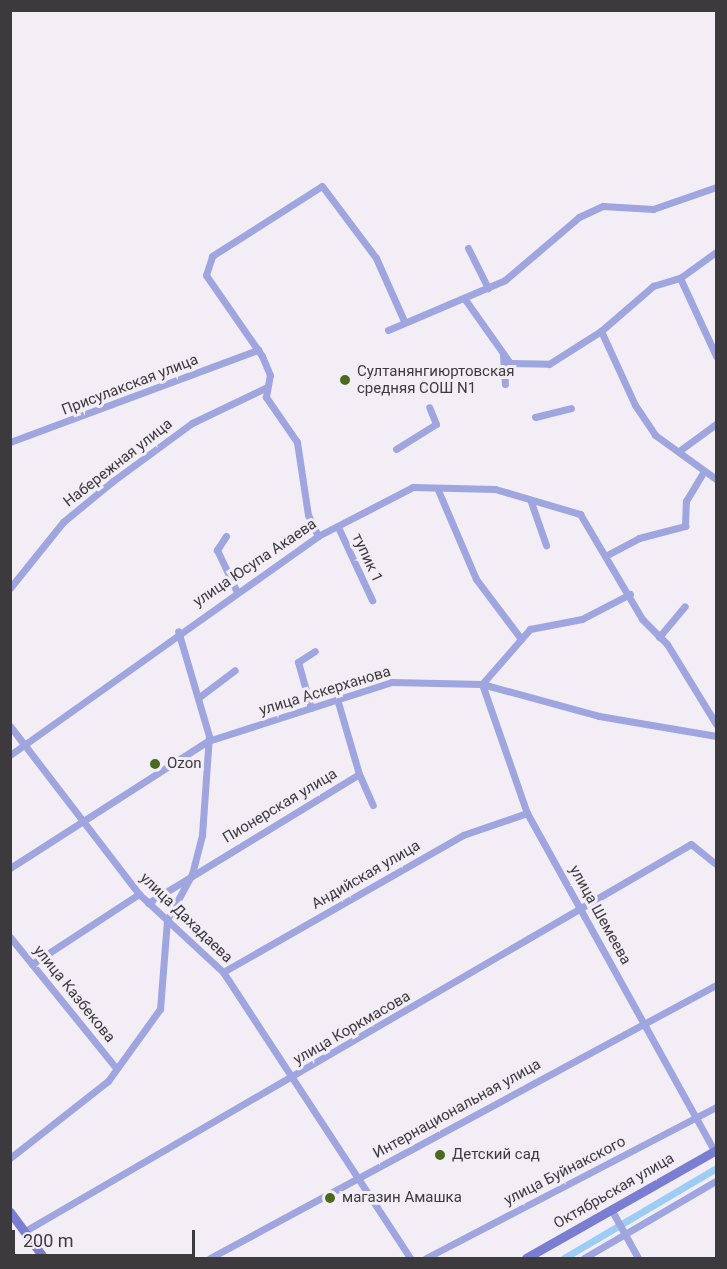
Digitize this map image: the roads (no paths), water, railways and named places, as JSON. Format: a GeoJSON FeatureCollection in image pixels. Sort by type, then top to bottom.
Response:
{"type":"FeatureCollection","features":[{"type":"Feature","properties":{"kind":"street"},"geometry":{"type":"LineString","coordinates":[[318,536],[309,514],[297,442],[265,388],[270,375],[258,350],[206,274],[212,256],[322,186],[376,258],[404,321]]}},
{"type":"Feature","properties":{"kind":"street"},"geometry":{"type":"LineString","coordinates":[[388,330],[404,321],[505,280],[579,217],[603,206],[653,209],[717,187]]}},
{"type":"Feature","properties":{"kind":"street"},"geometry":{"type":"LineString","coordinates":[[468,248],[488,288]]}},
{"type":"Feature","properties":{"kind":"street"},"geometry":{"type":"LineString","coordinates":[[464,298],[510,363],[549,364],[602,331],[653,286],[680,278],[717,252]]}},
{"type":"Feature","properties":{"kind":"street"},"geometry":{"type":"LineString","coordinates":[[680,278],[717,356]]}},
{"type":"Feature","properties":{"kind":"street"},"geometry":{"type":"LineString","coordinates":[[602,331],[635,405],[656,435],[679,451],[703,473],[717,479]]}},
{"type":"Feature","properties":{"kind":"street","name":"Присулакская улица"},"geometry":{"type":"LineString","coordinates":[[10,442],[258,350]]}},
{"type":"Feature","properties":{"kind":"street"},"geometry":{"type":"LineString","coordinates":[[503,356],[506,384]]}},
{"type":"Feature","properties":{"kind":"street","name":"Набережная улица"},"geometry":{"type":"LineString","coordinates":[[10,588],[63,522],[112,481],[192,423],[265,388]]}},
{"type":"Feature","properties":{"kind":"street"},"geometry":{"type":"LineString","coordinates":[[396,449],[436,424],[429,407]]}},
{"type":"Feature","properties":{"kind":"street"},"geometry":{"type":"LineString","coordinates":[[535,417],[571,408]]}},
{"type":"Feature","properties":{"kind":"street"},"geometry":{"type":"LineString","coordinates":[[679,451],[717,424]]}},
{"type":"Feature","properties":{"kind":"street"},"geometry":{"type":"LineString","coordinates":[[609,554],[639,538],[685,526],[686,501],[703,473]]}},
{"type":"Feature","properties":{"kind":"street","name":"улица Юсупа Акаева"},"geometry":{"type":"LineString","coordinates":[[10,755],[178,631],[318,536],[413,486],[438,490],[495,489],[531,502],[562,505],[580,513],[609,554],[630,594],[717,724]]}},
{"type":"Feature","properties":{"kind":"street"},"geometry":{"type":"LineString","coordinates":[[438,490],[476,579],[521,639]]}},
{"type":"Feature","properties":{"kind":"street"},"geometry":{"type":"LineString","coordinates":[[531,502],[546,545]]}},
{"type":"Feature","properties":{"kind":"street","name":"тупик 1"},"geometry":{"type":"LineString","coordinates":[[338,527],[372,600]]}},
{"type":"Feature","properties":{"kind":"street"},"geometry":{"type":"LineString","coordinates":[[226,536],[217,550],[237,592]]}},
{"type":"Feature","properties":{"kind":"street"},"geometry":{"type":"LineString","coordinates":[[482,684],[521,639],[539,625],[582,619],[630,594]]}},
{"type":"Feature","properties":{"kind":"street"},"geometry":{"type":"LineString","coordinates":[[659,637],[685,606]]}},
{"type":"Feature","properties":{"kind":"street"},"geometry":{"type":"LineString","coordinates":[[10,1158],[93,1094],[116,1068],[159,1009],[167,920],[192,874],[202,835],[208,741],[178,631]]}},
{"type":"Feature","properties":{"kind":"street"},"geometry":{"type":"LineString","coordinates":[[311,708],[298,662],[315,651]]}},
{"type":"Feature","properties":{"kind":"street"},"geometry":{"type":"LineString","coordinates":[[198,698],[235,670]]}},
{"type":"Feature","properties":{"kind":"street","name":"улица Аскерханова"},"geometry":{"type":"LineString","coordinates":[[10,868],[208,741],[392,682],[482,684],[600,716],[717,736]]}},
{"type":"Feature","properties":{"kind":"street","name":"улица Шемеева"},"geometry":{"type":"LineString","coordinates":[[482,684],[527,813],[695,1118],[715,1150]]}},
{"type":"Feature","properties":{"kind":"street","name":"Пионерская улица"},"geometry":{"type":"LineString","coordinates":[[148,903],[359,774],[337,699]]}},
{"type":"Feature","properties":{"kind":"street","name":"улица Дахадаева"},"geometry":{"type":"LineString","coordinates":[[10,726],[139,894],[223,972],[296,1077],[410,1258]]}},
{"type":"Feature","properties":{"kind":"street"},"geometry":{"type":"LineString","coordinates":[[359,774],[373,805]]}},
{"type":"Feature","properties":{"kind":"street","name":"Андийская улица"},"geometry":{"type":"LineString","coordinates":[[223,972],[464,835],[527,813]]}},
{"type":"Feature","properties":{"kind":"street","name":"улица Коркмасова"},"geometry":{"type":"LineString","coordinates":[[25,1231],[296,1077],[582,910],[690,844],[717,864]]}},
{"type":"Feature","properties":{"kind":"street"},"geometry":{"type":"LineString","coordinates":[[32,964],[139,894]]}},
{"type":"Feature","properties":{"kind":"street","name":"улица Казбекова"},"geometry":{"type":"LineString","coordinates":[[10,937],[116,1068]]}},
{"type":"Feature","properties":{"kind":"street","name":"Интернациональная улица"},"geometry":{"type":"LineString","coordinates":[[210,1258],[717,985]]}},
{"type":"Feature","properties":{"kind":"street","name":"улица Буйнакского"},"geometry":{"type":"LineString","coordinates":[[426,1258],[717,1107]]}},
{"type":"Feature","properties":{"kind":"street","name":"Октябрьская улица"},"geometry":{"type":"LineString","coordinates":[[526,1258],[715,1150]]}},
{"type":"Feature","properties":{"kind":"street"},"geometry":{"type":"LineString","coordinates":[[584,1258],[717,1181]]}},
{"type":"Feature","properties":{"kind":"street"},"geometry":{"type":"LineString","coordinates":[[611,1209],[638,1258]]}},
{"type":"Feature","properties":{"kind":"street"},"geometry":{"type":"LineString","coordinates":[[10,1212],[44,1258]]}},
{"type":"Feature","properties":{"kind":"waterway"},"geometry":{"type":"LineString","coordinates":[[564,1258],[716,1168]]}},
{"type":"Feature","properties":{"kind":"place","name":"Султанянгиюртовская средняя СОШ N1"},"geometry":{"type":"Point","coordinates":[345,380]}},
{"type":"Feature","properties":{"kind":"place","name":"Ozon"},"geometry":{"type":"Point","coordinates":[155,764]}},
{"type":"Feature","properties":{"kind":"place","name":"Детский сад"},"geometry":{"type":"Point","coordinates":[440,1155]}},
{"type":"Feature","properties":{"kind":"place","name":"магазин Амашка"},"geometry":{"type":"Point","coordinates":[330,1198]}}]}
